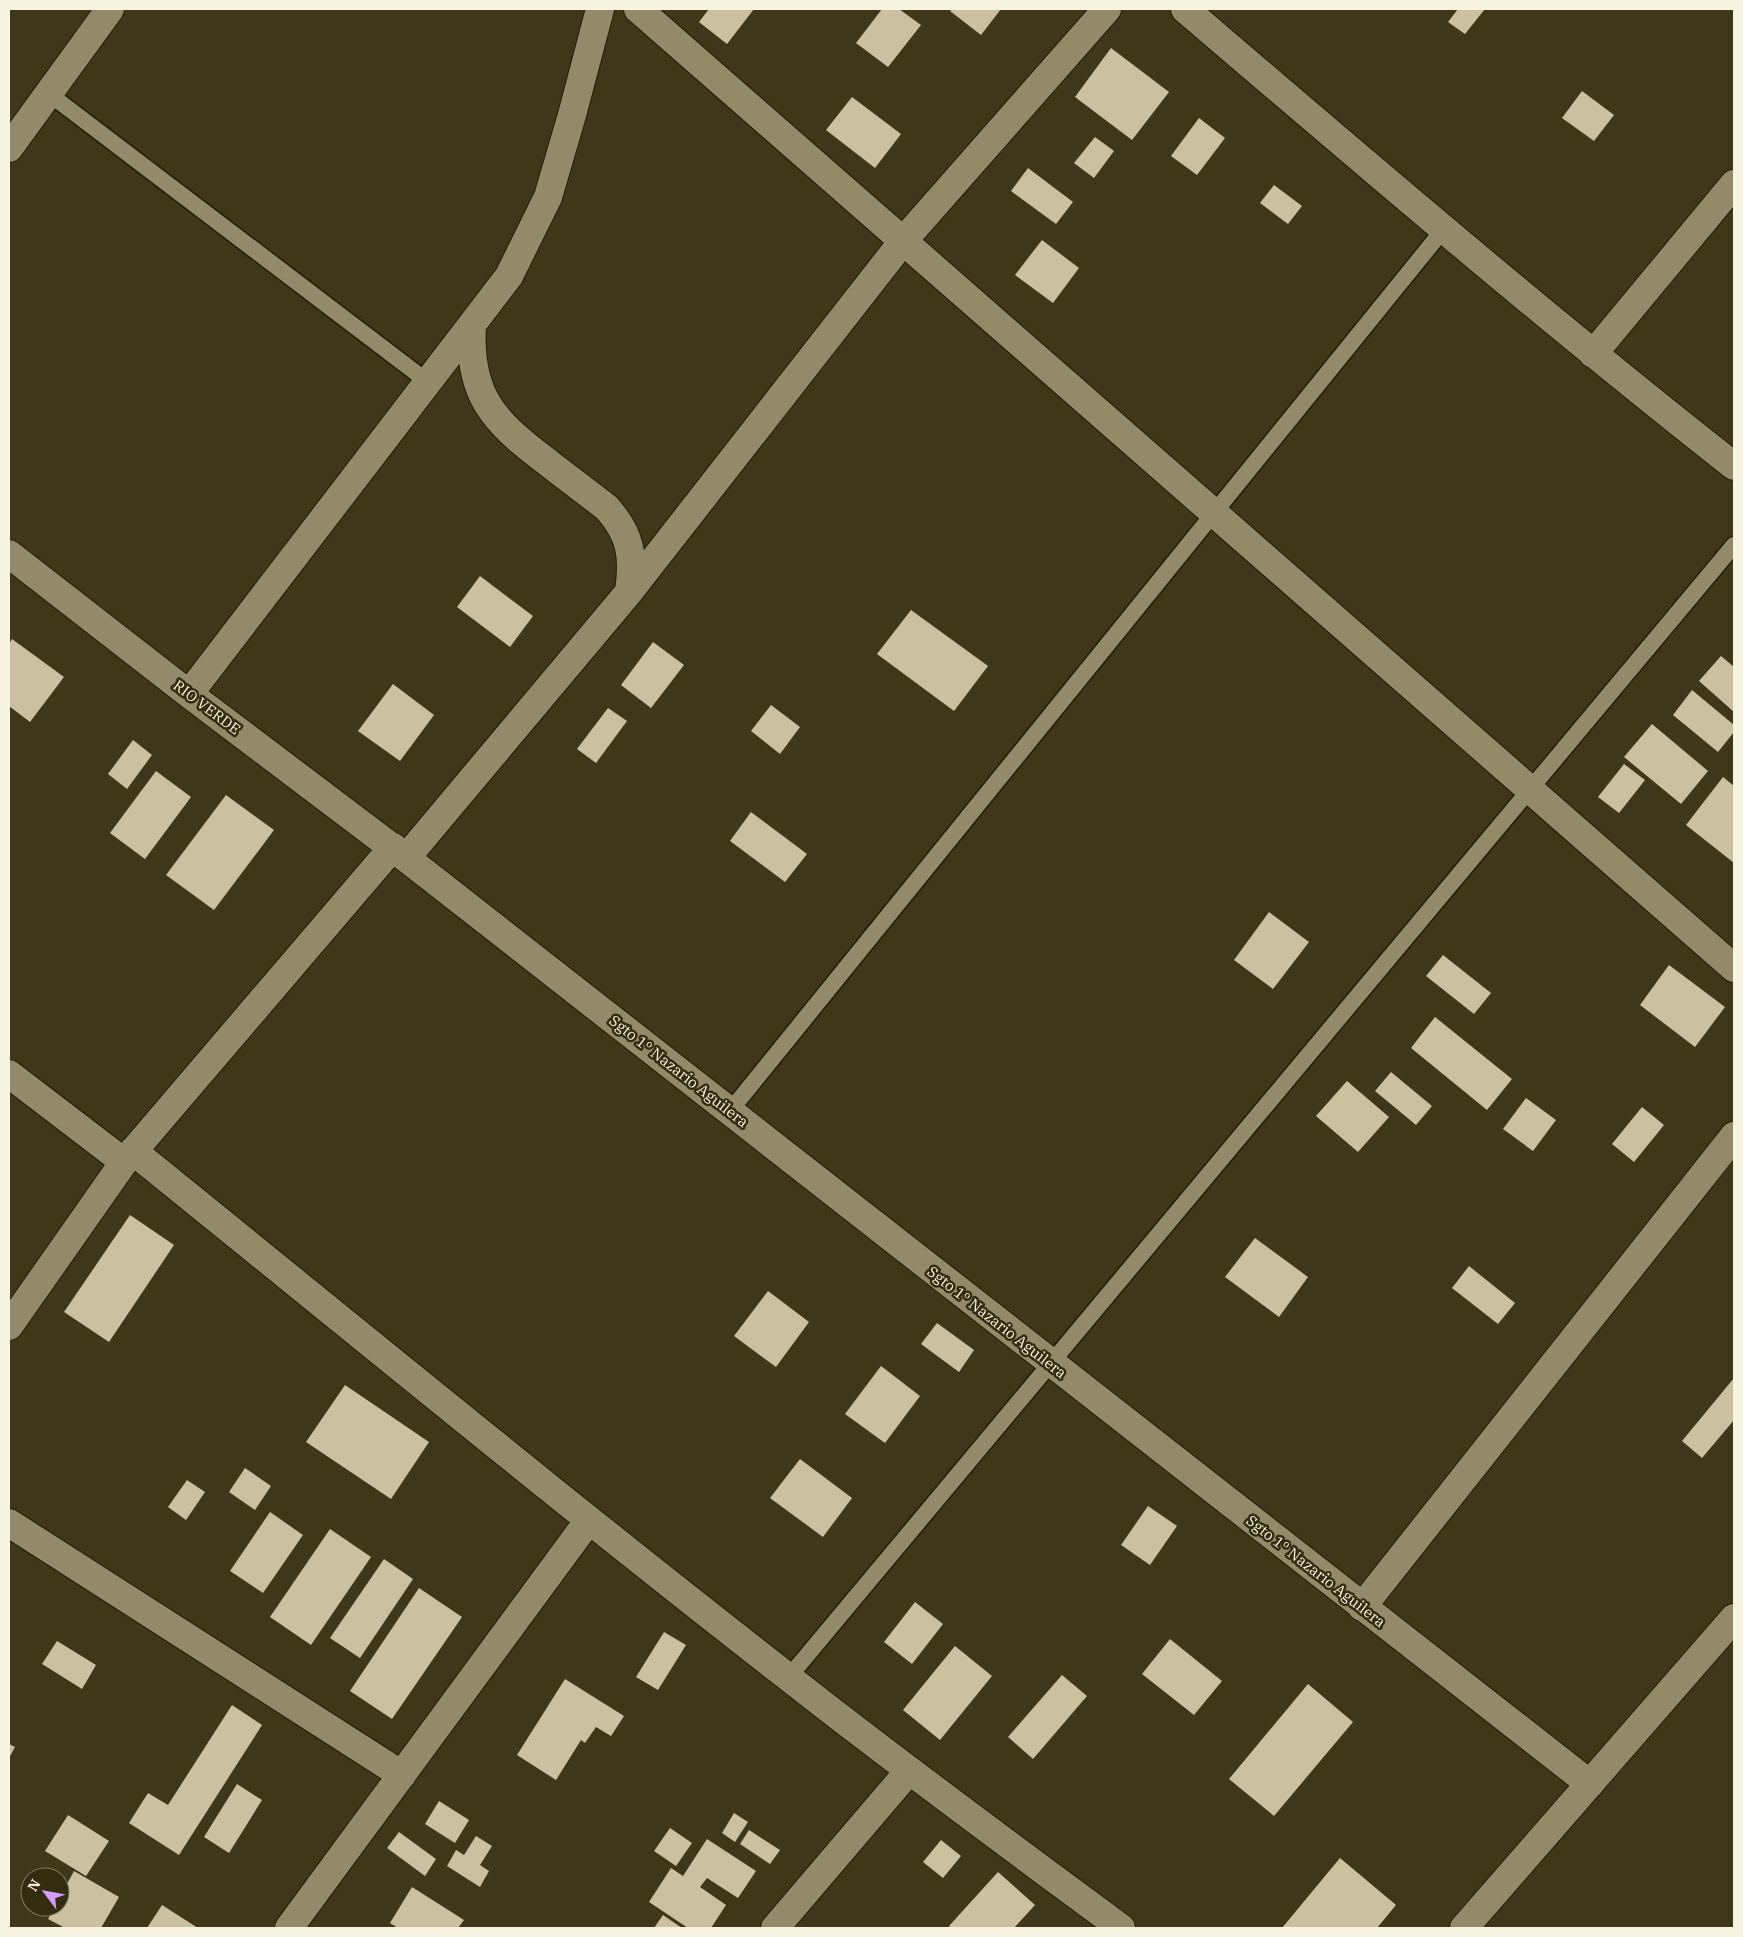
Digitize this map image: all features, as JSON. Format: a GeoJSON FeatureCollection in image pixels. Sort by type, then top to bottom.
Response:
{"type":"FeatureCollection","features":[{"type":"Feature","properties":{"kind":"street"},"geometry":{"type":"LineString","coordinates":[[9,148],[110,9]]}},
{"type":"Feature","properties":{"kind":"street"},"geometry":{"type":"LineString","coordinates":[[189,694],[509,276],[548,197],[600,9]]}},
{"type":"Feature","properties":{"kind":"street"},"geometry":{"type":"LineString","coordinates":[[638,9],[1734,968]]}},
{"type":"Feature","properties":{"kind":"street"},"geometry":{"type":"LineString","coordinates":[[9,1326],[128,1157],[629,592],[903,241],[1107,9]]}},
{"type":"Feature","properties":{"kind":"street"},"geometry":{"type":"LineString","coordinates":[[1185,9],[1443,230],[1593,354],[1734,466]]}},
{"type":"Feature","properties":{"kind":"street"},"geometry":{"type":"LineString","coordinates":[[1593,354],[1734,184]]}},
{"type":"Feature","properties":{"kind":"street"},"geometry":{"type":"LineString","coordinates":[[472,325],[471,350],[474,370],[486,402],[494,415],[515,438],[607,508],[619,521],[631,552],[632,571],[629,592]]}},
{"type":"Feature","properties":{"kind":"street","name":"RIO VERDE"},"geometry":{"type":"LineString","coordinates":[[9,554],[189,694],[399,853]]}},
{"type":"Feature","properties":{"kind":"street","name":"Sgto 1º Nazario Aguilera"},"geometry":{"type":"LineString","coordinates":[[399,853],[1590,1784]]}},
{"type":"Feature","properties":{"kind":"street"},"geometry":{"type":"LineString","coordinates":[[9,1074],[128,1157],[788,1678],[909,1771],[1120,1928]]}},
{"type":"Feature","properties":{"kind":"street"},"geometry":{"type":"LineString","coordinates":[[1362,1607],[1734,1136]]}},
{"type":"Feature","properties":{"kind":"street"},"geometry":{"type":"LineString","coordinates":[[290,1928],[589,1520]]}},
{"type":"Feature","properties":{"kind":"street"},"geometry":{"type":"LineString","coordinates":[[9,1523],[402,1775]]}},
{"type":"Feature","properties":{"kind":"street"},"geometry":{"type":"LineString","coordinates":[[1464,1928],[1734,1618]]}},
{"type":"Feature","properties":{"kind":"street"},"geometry":{"type":"LineString","coordinates":[[775,1928],[909,1771]]}},
{"type":"Feature","properties":{"kind":"lane"},"geometry":{"type":"LineString","coordinates":[[48,93],[428,382]]}},
{"type":"Feature","properties":{"kind":"lane"},"geometry":{"type":"LineString","coordinates":[[730,1111],[1443,230]]}},
{"type":"Feature","properties":{"kind":"lane"},"geometry":{"type":"LineString","coordinates":[[788,1678],[1734,545]]}},
{"type":"Feature","properties":{"kind":"building"},"geometry":{"type":"Polygon","coordinates":[[[709,9],[754,9],[727,44],[699,22],[709,9]]]}},
{"type":"Feature","properties":{"kind":"building"},"geometry":{"type":"Polygon","coordinates":[[[882,9],[899,9],[921,25],[888,67],[856,43],[882,9]]]}},
{"type":"Feature","properties":{"kind":"building"},"geometry":{"type":"Polygon","coordinates":[[[952,9],[1001,9],[981,35],[950,11],[952,9]]]}},
{"type":"Feature","properties":{"kind":"building"},"geometry":{"type":"Polygon","coordinates":[[[1458,9],[1485,9],[1465,34],[1448,22],[1458,9]]]}},
{"type":"Feature","properties":{"kind":"building"},"geometry":{"type":"Polygon","coordinates":[[[1111,48],[1169,92],[1132,140],[1075,97],[1111,48]]]}},
{"type":"Feature","properties":{"kind":"building"},"geometry":{"type":"Polygon","coordinates":[[[1582,91],[1614,115],[1594,141],[1562,118],[1582,91]]]}},
{"type":"Feature","properties":{"kind":"building"},"geometry":{"type":"Polygon","coordinates":[[[852,97],[901,134],[875,168],[826,130],[852,97]]]}},
{"type":"Feature","properties":{"kind":"building"},"geometry":{"type":"Polygon","coordinates":[[[1199,118],[1225,138],[1197,175],[1171,156],[1199,118]]]}},
{"type":"Feature","properties":{"kind":"building"},"geometry":{"type":"Polygon","coordinates":[[[1095,137],[1114,151],[1094,178],[1074,163],[1095,137]]]}},
{"type":"Feature","properties":{"kind":"building"},"geometry":{"type":"Polygon","coordinates":[[[1028,168],[1073,202],[1056,224],[1011,191],[1028,168]]]}},
{"type":"Feature","properties":{"kind":"building"},"geometry":{"type":"Polygon","coordinates":[[[1274,185],[1302,206],[1288,224],[1260,203],[1274,185]]]}},
{"type":"Feature","properties":{"kind":"building"},"geometry":{"type":"Polygon","coordinates":[[[1042,240],[1079,268],[1053,303],[1015,275],[1042,240]]]}},
{"type":"Feature","properties":{"kind":"building"},"geometry":{"type":"Polygon","coordinates":[[[480,576],[533,616],[510,647],[457,607],[480,576]]]}},
{"type":"Feature","properties":{"kind":"building"},"geometry":{"type":"Polygon","coordinates":[[[911,610],[988,666],[954,711],[877,654],[911,610]]]}},
{"type":"Feature","properties":{"kind":"building"},"geometry":{"type":"Polygon","coordinates":[[[12,639],[64,677],[30,722],[9,706],[9,644],[12,639]]]}},
{"type":"Feature","properties":{"kind":"building"},"geometry":{"type":"Polygon","coordinates":[[[653,642],[684,665],[651,708],[621,685],[653,642]]]}},
{"type":"Feature","properties":{"kind":"building"},"geometry":{"type":"Polygon","coordinates":[[[1721,656],[1734,667],[1734,712],[1699,681],[1721,656]]]}},
{"type":"Feature","properties":{"kind":"building"},"geometry":{"type":"Polygon","coordinates":[[[393,684],[434,715],[400,761],[358,731],[393,684]]]}},
{"type":"Feature","properties":{"kind":"building"},"geometry":{"type":"Polygon","coordinates":[[[1692,690],[1734,725],[1734,732],[1718,752],[1673,715],[1692,690]]]}},
{"type":"Feature","properties":{"kind":"building"},"geometry":{"type":"Polygon","coordinates":[[[771,705],[800,727],[780,754],[751,731],[771,705]]]}},
{"type":"Feature","properties":{"kind":"building"},"geometry":{"type":"Polygon","coordinates":[[[608,708],[627,721],[596,763],[577,749],[608,708]]]}},
{"type":"Feature","properties":{"kind":"building"},"geometry":{"type":"Polygon","coordinates":[[[1652,724],[1708,771],[1681,804],[1624,757],[1652,724]]]}},
{"type":"Feature","properties":{"kind":"building"},"geometry":{"type":"Polygon","coordinates":[[[133,740],[152,755],[127,789],[108,774],[133,740]]]}},
{"type":"Feature","properties":{"kind":"building"},"geometry":{"type":"Polygon","coordinates":[[[1624,764],[1645,780],[1619,813],[1598,797],[1624,764]]]}},
{"type":"Feature","properties":{"kind":"building"},"geometry":{"type":"Polygon","coordinates":[[[156,771],[191,797],[145,859],[110,833],[156,771]]]}},
{"type":"Feature","properties":{"kind":"building"},"geometry":{"type":"Polygon","coordinates":[[[1723,777],[1734,786],[1734,863],[1686,825],[1723,777]]]}},
{"type":"Feature","properties":{"kind":"building"},"geometry":{"type":"Polygon","coordinates":[[[226,795],[274,830],[214,910],[166,875],[226,795]]]}},
{"type":"Feature","properties":{"kind":"building"},"geometry":{"type":"Polygon","coordinates":[[[751,812],[807,854],[785,882],[730,841],[751,812]]]}},
{"type":"Feature","properties":{"kind":"building"},"geometry":{"type":"Polygon","coordinates":[[[1269,912],[1309,942],[1273,989],[1234,960],[1269,912]]]}},
{"type":"Feature","properties":{"kind":"building"},"geometry":{"type":"Polygon","coordinates":[[[1443,955],[1491,993],[1474,1014],[1426,976],[1443,955]]]}},
{"type":"Feature","properties":{"kind":"building"},"geometry":{"type":"Polygon","coordinates":[[[1669,965],[1725,1007],[1695,1047],[1640,1005],[1669,965]]]}},
{"type":"Feature","properties":{"kind":"building"},"geometry":{"type":"Polygon","coordinates":[[[1435,1017],[1512,1079],[1487,1110],[1411,1048],[1435,1017]]]}},
{"type":"Feature","properties":{"kind":"building"},"geometry":{"type":"Polygon","coordinates":[[[1391,1072],[1432,1106],[1416,1125],[1375,1091],[1391,1072]]]}},
{"type":"Feature","properties":{"kind":"building"},"geometry":{"type":"Polygon","coordinates":[[[1347,1081],[1389,1117],[1358,1152],[1316,1116],[1347,1081]]]}},
{"type":"Feature","properties":{"kind":"building"},"geometry":{"type":"Polygon","coordinates":[[[1526,1098],[1556,1120],[1533,1151],[1503,1129],[1526,1098]]]}},
{"type":"Feature","properties":{"kind":"building"},"geometry":{"type":"Polygon","coordinates":[[[1642,1107],[1664,1125],[1634,1162],[1612,1144],[1642,1107]]]}},
{"type":"Feature","properties":{"kind":"building"},"geometry":{"type":"Polygon","coordinates":[[[130,1215],[174,1245],[109,1342],[64,1312],[130,1215]]]}},
{"type":"Feature","properties":{"kind":"building"},"geometry":{"type":"Polygon","coordinates":[[[1255,1238],[1308,1277],[1279,1317],[1225,1277],[1255,1238]]]}},
{"type":"Feature","properties":{"kind":"building"},"geometry":{"type":"Polygon","coordinates":[[[1469,1266],[1515,1303],[1498,1324],[1452,1288],[1469,1266]]]}},
{"type":"Feature","properties":{"kind":"building"},"geometry":{"type":"Polygon","coordinates":[[[768,1291],[809,1322],[776,1367],[734,1336],[768,1291]]]}},
{"type":"Feature","properties":{"kind":"building"},"geometry":{"type":"Polygon","coordinates":[[[937,1323],[974,1350],[959,1372],[921,1344],[937,1323]]]}},
{"type":"Feature","properties":{"kind":"building"},"geometry":{"type":"Polygon","coordinates":[[[881,1366],[920,1396],[885,1443],[845,1414],[881,1366]]]}},
{"type":"Feature","properties":{"kind":"building"},"geometry":{"type":"Polygon","coordinates":[[[1734,1378],[1734,1420],[1702,1458],[1682,1441],[1734,1378]]]}},
{"type":"Feature","properties":{"kind":"building"},"geometry":{"type":"Polygon","coordinates":[[[345,1385],[429,1442],[391,1499],[306,1442],[345,1385]]]}},
{"type":"Feature","properties":{"kind":"building"},"geometry":{"type":"Polygon","coordinates":[[[800,1459],[852,1498],[823,1537],[770,1498],[800,1459]]]}},
{"type":"Feature","properties":{"kind":"building"},"geometry":{"type":"Polygon","coordinates":[[[245,1468],[271,1486],[255,1510],[229,1492],[245,1468]]]}},
{"type":"Feature","properties":{"kind":"building"},"geometry":{"type":"Polygon","coordinates":[[[187,1480],[205,1492],[186,1520],[168,1507],[187,1480]]]}},
{"type":"Feature","properties":{"kind":"building"},"geometry":{"type":"Polygon","coordinates":[[[1148,1506],[1177,1526],[1150,1565],[1121,1545],[1148,1506]]]}},
{"type":"Feature","properties":{"kind":"building"},"geometry":{"type":"Polygon","coordinates":[[[270,1512],[303,1535],[263,1593],[230,1571],[270,1512]]]}},
{"type":"Feature","properties":{"kind":"building"},"geometry":{"type":"Polygon","coordinates":[[[330,1529],[371,1557],[311,1645],[270,1617],[330,1529]]]}},
{"type":"Feature","properties":{"kind":"building"},"geometry":{"type":"Polygon","coordinates":[[[384,1559],[413,1579],[360,1658],[330,1638],[384,1559]]]}},
{"type":"Feature","properties":{"kind":"building"},"geometry":{"type":"Polygon","coordinates":[[[419,1588],[462,1617],[392,1719],[350,1691],[419,1588]]]}},
{"type":"Feature","properties":{"kind":"building"},"geometry":{"type":"Polygon","coordinates":[[[915,1602],[943,1624],[912,1664],[884,1642],[915,1602]]]}},
{"type":"Feature","properties":{"kind":"building"},"geometry":{"type":"Polygon","coordinates":[[[664,1632],[686,1645],[658,1690],[636,1677],[664,1632]]]}},
{"type":"Feature","properties":{"kind":"building"},"geometry":{"type":"Polygon","coordinates":[[[1170,1639],[1222,1681],[1194,1715],[1142,1674],[1170,1639]]]}},
{"type":"Feature","properties":{"kind":"building"},"geometry":{"type":"Polygon","coordinates":[[[57,1641],[96,1665],[82,1689],[42,1664],[57,1641]]]}},
{"type":"Feature","properties":{"kind":"building"},"geometry":{"type":"Polygon","coordinates":[[[955,1646],[992,1676],[940,1740],[903,1710],[955,1646]]]}},
{"type":"Feature","properties":{"kind":"building"},"geometry":{"type":"Polygon","coordinates":[[[1062,1675],[1087,1696],[1033,1759],[1008,1737],[1062,1675]]]}},
{"type":"Feature","properties":{"kind":"building"},"geometry":{"type":"Polygon","coordinates":[[[565,1679],[624,1716],[611,1736],[596,1727],[585,1743],[581,1740],[556,1780],[517,1755],[565,1679]]]}},
{"type":"Feature","properties":{"kind":"building"},"geometry":{"type":"Polygon","coordinates":[[[1308,1684],[1353,1722],[1274,1816],[1229,1779],[1308,1684]]]}},
{"type":"Feature","properties":{"kind":"building"},"geometry":{"type":"Polygon","coordinates":[[[232,1705],[262,1725],[179,1855],[129,1823],[148,1793],[168,1805],[232,1705]]]}},
{"type":"Feature","properties":{"kind":"building"},"geometry":{"type":"Polygon","coordinates":[[[9,1744],[15,1747],[9,1758],[9,1744]]]}},
{"type":"Feature","properties":{"kind":"building"},"geometry":{"type":"Polygon","coordinates":[[[237,1784],[262,1800],[229,1853],[204,1837],[237,1784]]]}},
{"type":"Feature","properties":{"kind":"building"},"geometry":{"type":"Polygon","coordinates":[[[439,1801],[469,1820],[455,1843],[425,1824],[439,1801]]]}},
{"type":"Feature","properties":{"kind":"building"},"geometry":{"type":"Polygon","coordinates":[[[734,1813],[748,1822],[735,1842],[722,1833],[734,1813]]]}},
{"type":"Feature","properties":{"kind":"building"},"geometry":{"type":"Polygon","coordinates":[[[68,1815],[109,1841],[86,1876],[45,1851],[68,1815]]]}},
{"type":"Feature","properties":{"kind":"building"},"geometry":{"type":"Polygon","coordinates":[[[670,1828],[692,1843],[676,1866],[654,1851],[670,1828]]]}},
{"type":"Feature","properties":{"kind":"building"},"geometry":{"type":"Polygon","coordinates":[[[749,1830],[780,1850],[770,1864],[740,1844],[749,1830]]]}},
{"type":"Feature","properties":{"kind":"building"},"geometry":{"type":"Polygon","coordinates":[[[399,1832],[436,1859],[425,1876],[387,1848],[399,1832]]]}},
{"type":"Feature","properties":{"kind":"building"},"geometry":{"type":"Polygon","coordinates":[[[476,1836],[492,1846],[480,1865],[489,1871],[480,1887],[447,1866],[456,1850],[464,1855],[476,1836]]]}},
{"type":"Feature","properties":{"kind":"building"},"geometry":{"type":"Polygon","coordinates":[[[707,1839],[756,1871],[738,1898],[707,1878],[700,1887],[726,1905],[711,1928],[688,1928],[649,1902],[671,1868],[683,1876],[707,1839]]]}},
{"type":"Feature","properties":{"kind":"building"},"geometry":{"type":"Polygon","coordinates":[[[941,1840],[961,1856],[943,1878],[923,1862],[941,1840]]]}},
{"type":"Feature","properties":{"kind":"building"},"geometry":{"type":"Polygon","coordinates":[[[1340,1858],[1396,1905],[1377,1928],[1282,1928],[1340,1858]]]}},
{"type":"Feature","properties":{"kind":"building"},"geometry":{"type":"Polygon","coordinates":[[[74,1871],[119,1897],[101,1928],[65,1928],[48,1919],[49,1917],[70,1917],[70,1878],[74,1871]]]}},
{"type":"Feature","properties":{"kind":"building"},"geometry":{"type":"Polygon","coordinates":[[[998,1872],[1035,1905],[1014,1928],[951,1928],[949,1926],[998,1872]]]}},
{"type":"Feature","properties":{"kind":"building"},"geometry":{"type":"Polygon","coordinates":[[[412,1887],[464,1920],[458,1928],[398,1928],[390,1923],[412,1887]]]}},
{"type":"Feature","properties":{"kind":"building"},"geometry":{"type":"Polygon","coordinates":[[[162,1905],[198,1928],[147,1928],[162,1905]]]}},
{"type":"Feature","properties":{"kind":"building"},"geometry":{"type":"Polygon","coordinates":[[[663,1915],[682,1928],[654,1928],[663,1915]]]}}]}
